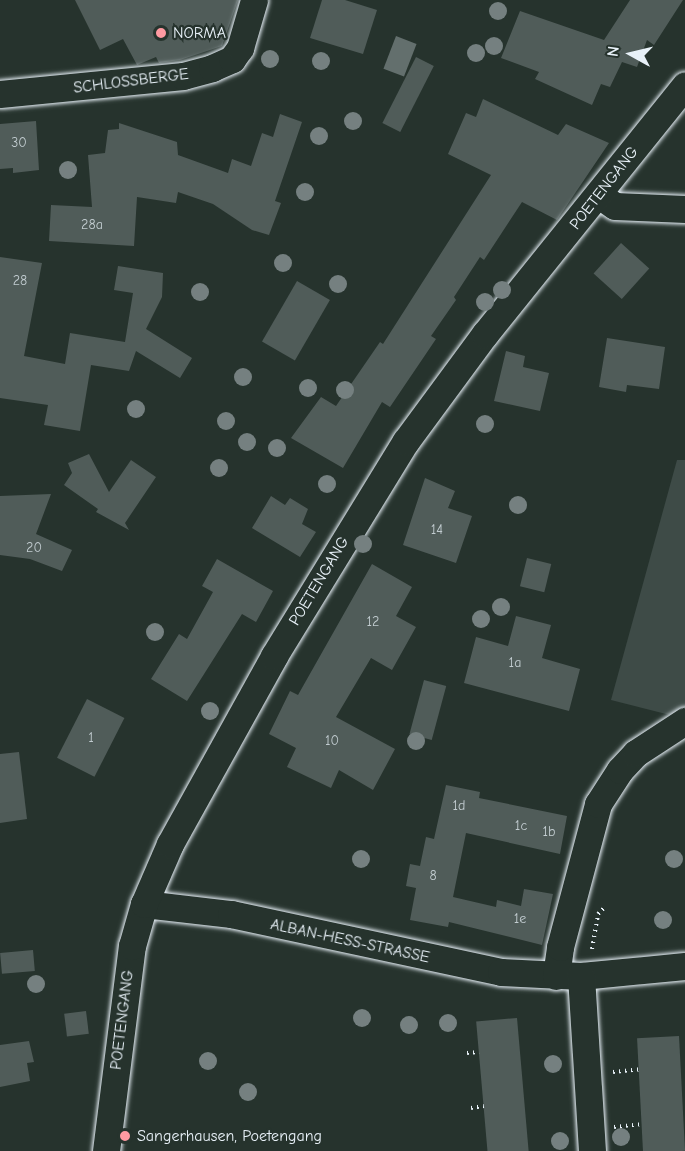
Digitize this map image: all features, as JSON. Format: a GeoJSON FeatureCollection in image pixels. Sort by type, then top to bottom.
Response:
{"type":"FeatureCollection","features":[{"type":"Feature","properties":{"kind":"street","name":"SCHLOSSBERGE"},"geometry":{"type":"LineString","coordinates":[[0,94],[86,82],[183,76],[232,59],[240,48],[254,0]]}},
{"type":"Feature","properties":{"kind":"street","name":"POETENGANG"},"geometry":{"type":"LineString","coordinates":[[106,1151],[128,966],[144,904],[170,844],[243,711],[391,464],[485,334],[599,195],[685,85]]}},
{"type":"Feature","properties":{"kind":"street"},"geometry":{"type":"LineString","coordinates":[[599,195],[615,206],[685,209]]}},
{"type":"Feature","properties":{"kind":"street"},"geometry":{"type":"LineString","coordinates":[[598,1139],[576,971],[560,946],[598,804],[620,770],[636,753],[685,721]]}},
{"type":"Feature","properties":{"kind":"street","name":"ALBAN-HESS-STRASSE"},"geometry":{"type":"LineString","coordinates":[[144,904],[231,914],[465,966],[576,971],[685,966]]}},
{"type":"Feature","properties":{"kind":"path"},"geometry":{"type":"LineString","coordinates":[[576,971],[598,914],[604,908]]}},
{"type":"Feature","properties":{"kind":"path"},"geometry":{"type":"LineString","coordinates":[[467,1053],[479,1052]]}},
{"type":"Feature","properties":{"kind":"path"},"geometry":{"type":"LineString","coordinates":[[601,1073],[640,1070]]}},
{"type":"Feature","properties":{"kind":"path"},"geometry":{"type":"LineString","coordinates":[[471,1108],[484,1106]]}},
{"type":"Feature","properties":{"kind":"path"},"geometry":{"type":"LineString","coordinates":[[598,1139],[644,1124]]}},
{"type":"Feature","properties":{"kind":"shaded area"},"geometry":{"type":"Polygon","coordinates":[[[396,36],[417,44],[404,77],[383,69],[396,36]]]}},
{"type":"Feature","properties":{"kind":"shaded area"},"geometry":{"type":"Polygon","coordinates":[[[677,460],[685,460],[685,707],[670,715],[611,700],[677,460]]]}},
{"type":"Feature","properties":{"kind":"building","name":"NORMA"},"geometry":{"type":"Polygon","coordinates":[[[75,0],[238,0],[222,46],[180,60],[159,63],[156,57],[137,65],[123,39],[100,50],[75,0]]]}},
{"type":"Feature","properties":{"kind":"building"},"geometry":{"type":"Polygon","coordinates":[[[322,0],[345,0],[377,10],[363,54],[310,38],[322,0]]]}},
{"type":"Feature","properties":{"kind":"building"},"geometry":{"type":"Polygon","coordinates":[[[630,0],[683,0],[654,45],[647,40],[637,67],[622,62],[610,87],[601,84],[592,105],[535,79],[539,72],[501,58],[520,11],[604,40],[630,0]]]}},
{"type":"Feature","properties":{"kind":"building"},"geometry":{"type":"Polygon","coordinates":[[[416,57],[434,66],[400,132],[382,123],[416,57]]]}},
{"type":"Feature","properties":{"kind":"building"},"geometry":{"type":"Polygon","coordinates":[[[483,99],[558,135],[566,124],[609,143],[557,220],[522,202],[484,260],[480,257],[454,297],[456,300],[431,336],[436,339],[390,407],[382,402],[343,468],[291,438],[321,397],[336,406],[380,342],[383,344],[491,175],[448,154],[466,113],[476,117],[483,99]]]}},
{"type":"Feature","properties":{"kind":"building"},"geometry":{"type":"Polygon","coordinates":[[[280,114],[302,122],[275,201],[281,203],[269,235],[252,230],[213,204],[178,192],[176,203],[137,197],[134,246],[49,241],[51,205],[92,207],[88,155],[105,153],[108,130],[119,129],[119,123],[177,142],[178,155],[228,173],[232,159],[251,166],[262,133],[273,137],[280,114]]]}},
{"type":"Feature","properties":{"kind":"building"},"geometry":{"type":"Polygon","coordinates":[[[36,121],[39,170],[13,173],[13,168],[0,169],[0,124],[36,121]]]}},
{"type":"Feature","properties":{"kind":"building"},"geometry":{"type":"Polygon","coordinates":[[[621,243],[649,268],[622,299],[594,273],[621,243]]]}},
{"type":"Feature","properties":{"kind":"building"},"geometry":{"type":"Polygon","coordinates":[[[0,257],[42,263],[24,356],[65,364],[70,333],[125,342],[133,293],[114,290],[118,266],[163,273],[162,297],[146,329],[192,358],[180,378],[136,351],[129,371],[91,365],[80,431],[44,425],[48,405],[0,398],[0,257]]]}},
{"type":"Feature","properties":{"kind":"building"},"geometry":{"type":"Polygon","coordinates":[[[297,281],[330,300],[295,361],[262,342],[297,281]]]}},
{"type":"Feature","properties":{"kind":"building"},"geometry":{"type":"Polygon","coordinates":[[[607,338],[665,347],[659,389],[627,385],[626,392],[599,387],[607,338]]]}},
{"type":"Feature","properties":{"kind":"building"},"geometry":{"type":"Polygon","coordinates":[[[506,351],[525,356],[523,367],[549,373],[540,411],[494,401],[506,351]]]}},
{"type":"Feature","properties":{"kind":"building"},"geometry":{"type":"Polygon","coordinates":[[[89,454],[109,492],[131,460],[156,477],[125,523],[129,530],[96,512],[98,509],[64,485],[72,473],[68,463],[89,454]]]}},
{"type":"Feature","properties":{"kind":"building"},"geometry":{"type":"Polygon","coordinates":[[[425,478],[455,491],[448,508],[472,516],[456,563],[403,545],[425,478]]]}},
{"type":"Feature","properties":{"kind":"building"},"geometry":{"type":"Polygon","coordinates":[[[51,494],[36,534],[72,550],[62,571],[30,559],[0,555],[0,496],[51,494]]]}},
{"type":"Feature","properties":{"kind":"building"},"geometry":{"type":"Polygon","coordinates":[[[271,496],[285,505],[290,498],[308,509],[302,524],[316,532],[300,557],[252,528],[271,496]]]}},
{"type":"Feature","properties":{"kind":"building"},"geometry":{"type":"Polygon","coordinates":[[[527,558],[551,564],[544,592],[520,586],[527,558]]]}},
{"type":"Feature","properties":{"kind":"building"},"geometry":{"type":"Polygon","coordinates":[[[217,559],[273,591],[256,622],[242,614],[187,701],[151,679],[179,634],[187,639],[213,592],[202,586],[217,559]]]}},
{"type":"Feature","properties":{"kind":"building"},"geometry":{"type":"Polygon","coordinates":[[[372,564],[412,587],[396,616],[416,627],[392,670],[371,658],[336,717],[395,749],[373,790],[339,770],[331,788],[287,767],[296,748],[269,734],[290,691],[298,695],[372,564]]]}},
{"type":"Feature","properties":{"kind":"building"},"geometry":{"type":"Polygon","coordinates":[[[516,616],[551,625],[542,658],[580,669],[569,711],[464,683],[476,637],[508,646],[516,616]]]}},
{"type":"Feature","properties":{"kind":"building"},"geometry":{"type":"Polygon","coordinates":[[[424,680],[446,686],[432,740],[410,734],[424,680]]]}},
{"type":"Feature","properties":{"kind":"building"},"geometry":{"type":"Polygon","coordinates":[[[87,699],[124,718],[94,777],[57,758],[87,699]]]}},
{"type":"Feature","properties":{"kind":"building"},"geometry":{"type":"Polygon","coordinates":[[[19,752],[27,819],[0,823],[0,754],[19,752]]]}},
{"type":"Feature","properties":{"kind":"building"},"geometry":{"type":"Polygon","coordinates":[[[446,785],[480,792],[479,798],[567,816],[560,854],[466,833],[453,897],[496,907],[497,900],[521,906],[524,889],[553,894],[542,945],[449,922],[448,927],[410,920],[416,888],[406,886],[410,864],[420,866],[426,837],[434,839],[446,785]]]}},
{"type":"Feature","properties":{"kind":"building"},"geometry":{"type":"Polygon","coordinates":[[[33,950],[35,971],[2,974],[0,953],[33,950]]]}},
{"type":"Feature","properties":{"kind":"building"},"geometry":{"type":"Polygon","coordinates":[[[86,1011],[89,1034],[67,1037],[64,1014],[86,1011]]]}},
{"type":"Feature","properties":{"kind":"building"},"geometry":{"type":"Polygon","coordinates":[[[517,1018],[529,1151],[487,1151],[476,1022],[517,1018]]]}},
{"type":"Feature","properties":{"kind":"building"},"geometry":{"type":"Polygon","coordinates":[[[679,1036],[685,1151],[643,1151],[637,1038],[679,1036]]]}},
{"type":"Feature","properties":{"kind":"building"},"geometry":{"type":"Polygon","coordinates":[[[29,1041],[34,1062],[27,1063],[30,1081],[0,1087],[0,1045],[29,1041]]]}},
{"type":"Feature","properties":{"kind":"place","name":"NORMA"},"geometry":{"type":"Point","coordinates":[161,33]}},
{"type":"Feature","properties":{"kind":"place","name":"Sangerhausen, Poetengang"},"geometry":{"type":"Point","coordinates":[125,1136]}}]}
